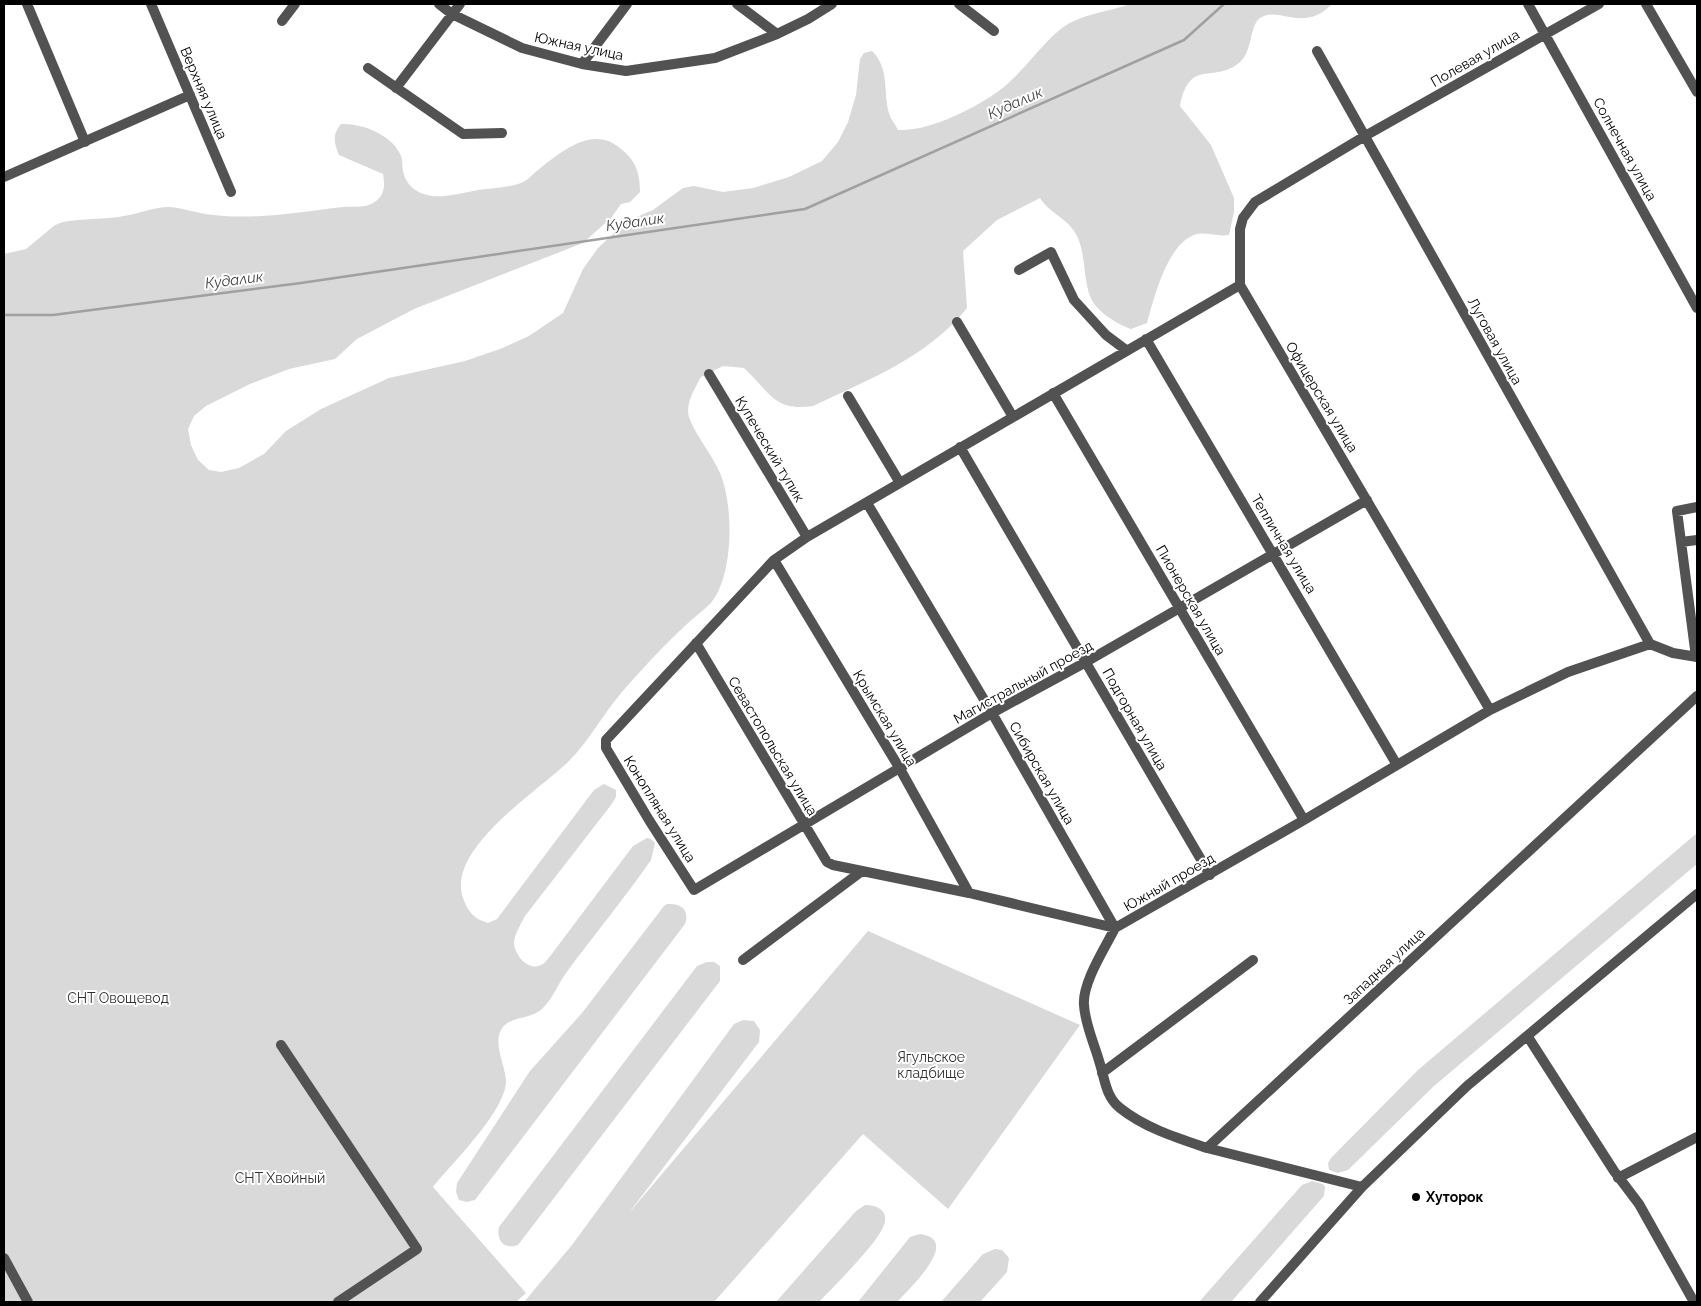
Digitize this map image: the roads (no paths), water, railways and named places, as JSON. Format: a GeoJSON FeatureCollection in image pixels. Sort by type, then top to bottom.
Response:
{"type":"FeatureCollection","features":[{"type":"Feature","properties":{"kind":"street"},"geometry":{"type":"LineString","coordinates":[[27,4],[85,142]]}},
{"type":"Feature","properties":{"kind":"street","name":"Верхняя улица"},"geometry":{"type":"LineString","coordinates":[[151,4],[231,192]]}},
{"type":"Feature","properties":{"kind":"street"},"geometry":{"type":"LineString","coordinates":[[282,21],[294,4]]}},
{"type":"Feature","properties":{"kind":"street","name":"Южная улица"},"geometry":{"type":"LineString","coordinates":[[439,4],[452,14],[522,48],[582,64],[626,71],[715,58],[777,34],[808,19],[832,4]]}},
{"type":"Feature","properties":{"kind":"street"},"geometry":{"type":"LineString","coordinates":[[396,88],[460,4]]}},
{"type":"Feature","properties":{"kind":"street"},"geometry":{"type":"LineString","coordinates":[[582,64],[627,4]]}},
{"type":"Feature","properties":{"kind":"street"},"geometry":{"type":"LineString","coordinates":[[737,4],[777,34]]}},
{"type":"Feature","properties":{"kind":"street"},"geometry":{"type":"LineString","coordinates":[[959,4],[994,31]]}},
{"type":"Feature","properties":{"kind":"street","name":"Солнечная улица"},"geometry":{"type":"LineString","coordinates":[[1528,4],[1697,308]]}},
{"type":"Feature","properties":{"kind":"street","name":"Полевая улица"},"geometry":{"type":"LineString","coordinates":[[1365,136],[1599,4]]}},
{"type":"Feature","properties":{"kind":"street"},"geometry":{"type":"LineString","coordinates":[[1646,4],[1697,92]]}},
{"type":"Feature","properties":{"kind":"street","name":"Луговая улица"},"geometry":{"type":"LineString","coordinates":[[1317,51],[1650,644]]}},
{"type":"Feature","properties":{"kind":"street"},"geometry":{"type":"LineString","coordinates":[[368,68],[462,134],[502,133]]}},
{"type":"Feature","properties":{"kind":"street"},"geometry":{"type":"LineString","coordinates":[[4,177],[190,95]]}},
{"type":"Feature","properties":{"kind":"street"},"geometry":{"type":"LineString","coordinates":[[696,643],[774,560],[807,537],[1240,285],[1240,229],[1243,218],[1255,202],[1365,136]]}},
{"type":"Feature","properties":{"kind":"street"},"geometry":{"type":"LineString","coordinates":[[1019,270],[1051,252],[1074,300],[1106,335],[1126,350]]}},
{"type":"Feature","properties":{"kind":"street","name":"Офицерская улица"},"geometry":{"type":"LineString","coordinates":[[1240,285],[1490,710]]}},
{"type":"Feature","properties":{"kind":"street"},"geometry":{"type":"LineString","coordinates":[[957,322],[1013,417]]}},
{"type":"Feature","properties":{"kind":"street","name":"Тепличная улица"},"geometry":{"type":"LineString","coordinates":[[1146,339],[1274,553],[1397,765]]}},
{"type":"Feature","properties":{"kind":"street","name":"Купеческий тупик"},"geometry":{"type":"LineString","coordinates":[[709,374],[807,537]]}},
{"type":"Feature","properties":{"kind":"street","name":"Пионерская улица"},"geometry":{"type":"LineString","coordinates":[[1054,393],[1304,820]]}},
{"type":"Feature","properties":{"kind":"street"},"geometry":{"type":"LineString","coordinates":[[848,396],[900,482]]}},
{"type":"Feature","properties":{"kind":"street","name":"Подгорная улица"},"geometry":{"type":"LineString","coordinates":[[960,448],[1210,875]]}},
{"type":"Feature","properties":{"kind":"street","name":"Магистральный проезд"},"geometry":{"type":"LineString","coordinates":[[694,890],[805,826],[992,713],[1086,662],[1367,500]]}},
{"type":"Feature","properties":{"kind":"street","name":"Сибирская улица"},"geometry":{"type":"LineString","coordinates":[[867,503],[992,713],[1115,928]]}},
{"type":"Feature","properties":{"kind":"street"},"geometry":{"type":"LineString","coordinates":[[1650,644],[1673,653],[1697,657],[1677,510],[1697,507]]}},
{"type":"Feature","properties":{"kind":"street"},"geometry":{"type":"LineString","coordinates":[[1681,542],[1697,540]]}},
{"type":"Feature","properties":{"kind":"street","name":"Крымская улица"},"geometry":{"type":"LineString","coordinates":[[774,560],[900,769],[969,893]]}},
{"type":"Feature","properties":{"kind":"street","name":"Конопляная улица"},"geometry":{"type":"LineString","coordinates":[[694,890],[610,755],[606,742],[696,643]]}},
{"type":"Feature","properties":{"kind":"street","name":"Севастопольская улица"},"geometry":{"type":"LineString","coordinates":[[696,643],[828,862]]}},
{"type":"Feature","properties":{"kind":"street","name":"Южный проезд"},"geometry":{"type":"LineString","coordinates":[[828,862],[833,865],[969,893],[1115,928],[1210,875],[1490,710],[1568,672],[1650,644]]}},
{"type":"Feature","properties":{"kind":"street","name":"Западная улица"},"geometry":{"type":"LineString","coordinates":[[1207,1148],[1697,696]]}},
{"type":"Feature","properties":{"kind":"street"},"geometry":{"type":"LineString","coordinates":[[743,960],[862,871]]}},
{"type":"Feature","properties":{"kind":"street"},"geometry":{"type":"LineString","coordinates":[[1260,1302],[1362,1187],[1468,1086],[1697,894]]}},
{"type":"Feature","properties":{"kind":"street"},"geometry":{"type":"LineString","coordinates":[[1115,928],[1099,959],[1087,988],[1083,1004],[1110,1097],[1120,1108],[1136,1119],[1168,1134],[1207,1148],[1362,1187]]}},
{"type":"Feature","properties":{"kind":"street"},"geometry":{"type":"LineString","coordinates":[[1102,1073],[1253,960]]}},
{"type":"Feature","properties":{"kind":"street"},"geometry":{"type":"LineString","coordinates":[[1528,1036],[1618,1178],[1639,1204],[1694,1302]]}},
{"type":"Feature","properties":{"kind":"street"},"geometry":{"type":"LineString","coordinates":[[281,1045],[417,1249],[338,1302]]}},
{"type":"Feature","properties":{"kind":"street"},"geometry":{"type":"LineString","coordinates":[[1618,1178],[1697,1137]]}},
{"type":"Feature","properties":{"kind":"street"},"geometry":{"type":"LineString","coordinates":[[4,1258],[28,1302]]}},
{"type":"Feature","properties":{"kind":"waterway","name":"Кудалик"},"geometry":{"type":"LineString","coordinates":[[4,315],[53,315],[301,283],[805,209],[1184,40],[1224,4]]}},
{"type":"Feature","properties":{"kind":"place","name":"Хуторок"},"geometry":{"type":"Point","coordinates":[1416,1197]}},
{"type":"Feature","properties":{"kind":"park label","name":"СНТ Овощевод"},"geometry":{"type":"Point","coordinates":[118,998]}},
{"type":"Feature","properties":{"kind":"park label","name":"Ягульское кладбище"},"geometry":{"type":"Point","coordinates":[931,1066]}},
{"type":"Feature","properties":{"kind":"park label","name":"СНТ Хвойный"},"geometry":{"type":"Point","coordinates":[280,1178]}}]}
